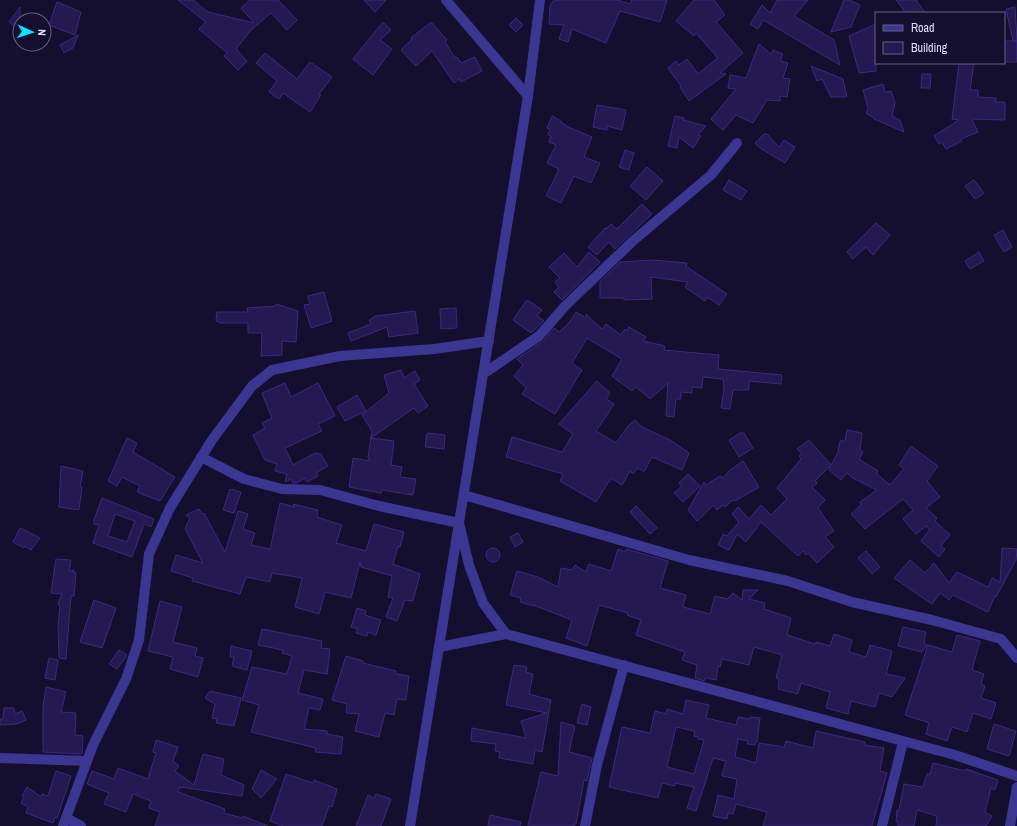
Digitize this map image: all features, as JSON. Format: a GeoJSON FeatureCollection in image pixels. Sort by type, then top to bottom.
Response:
{"type":"FeatureCollection","features":[{"type":"Feature","properties":{"kind":"street"},"geometry":{"type":"LineString","coordinates":[[446,0],[528,96]]}},
{"type":"Feature","properties":{"kind":"street"},"geometry":{"type":"LineString","coordinates":[[410,826],[528,96],[540,0]]}},
{"type":"Feature","properties":{"kind":"street"},"geometry":{"type":"LineString","coordinates":[[484,374],[539,336],[565,306],[634,240],[711,175],[737,143]]}},
{"type":"Feature","properties":{"kind":"street"},"geometry":{"type":"LineString","coordinates":[[81,826],[64,822],[93,745],[126,679],[139,640],[149,554],[170,508],[201,457],[252,386],[272,370],[340,356],[434,349],[489,341]]}},
{"type":"Feature","properties":{"kind":"street"},"geometry":{"type":"LineString","coordinates":[[201,457],[244,479],[282,489],[320,490],[379,506],[459,523]]}},
{"type":"Feature","properties":{"kind":"street"},"geometry":{"type":"LineString","coordinates":[[464,495],[689,560],[788,581],[852,602],[932,620],[1001,640],[1017,658]]}},
{"type":"Feature","properties":{"kind":"street"},"geometry":{"type":"LineString","coordinates":[[459,523],[468,565],[483,603],[506,634]]}},
{"type":"Feature","properties":{"kind":"street"},"geometry":{"type":"LineString","coordinates":[[439,646],[506,634],[955,755],[1017,776]]}},
{"type":"Feature","properties":{"kind":"street"},"geometry":{"type":"LineString","coordinates":[[585,826],[597,765],[624,665]]}},
{"type":"Feature","properties":{"kind":"street"},"geometry":{"type":"LineString","coordinates":[[882,826],[903,742]]}},
{"type":"Feature","properties":{"kind":"street"},"geometry":{"type":"LineString","coordinates":[[0,758],[87,761]]}},
{"type":"Feature","properties":{"kind":"street"},"geometry":{"type":"LineString","coordinates":[[1010,826],[1017,787]]}},
{"type":"Feature","properties":{"kind":"building"},"geometry":{"type":"Polygon","coordinates":[[[178,0],[193,0],[208,12],[254,23],[241,8],[250,0],[278,0],[297,20],[287,30],[271,13],[251,30],[236,49],[247,61],[238,70],[224,56],[227,53],[199,29],[206,22],[178,0]]]}},
{"type":"Feature","properties":{"kind":"building"},"geometry":{"type":"Polygon","coordinates":[[[364,0],[386,0],[375,12],[364,0]]]}},
{"type":"Feature","properties":{"kind":"building"},"geometry":{"type":"Polygon","coordinates":[[[554,0],[617,0],[630,4],[632,0],[667,0],[660,22],[620,11],[606,43],[572,29],[568,42],[559,39],[564,25],[549,24],[550,6],[554,0]]]}},
{"type":"Feature","properties":{"kind":"building"},"geometry":{"type":"Polygon","coordinates":[[[694,0],[714,0],[725,15],[716,22],[743,53],[720,73],[726,74],[689,101],[680,87],[681,86],[668,68],[676,61],[679,65],[687,59],[698,74],[718,58],[696,33],[694,36],[676,21],[694,0]]]}},
{"type":"Feature","properties":{"kind":"building"},"geometry":{"type":"Polygon","coordinates":[[[777,0],[808,0],[794,16],[834,40],[840,65],[763,20],[758,29],[750,24],[762,5],[770,13],[777,0]]]}},
{"type":"Feature","properties":{"kind":"building"},"geometry":{"type":"Polygon","coordinates":[[[844,0],[849,0],[860,5],[851,27],[831,32],[844,0]]]}},
{"type":"Feature","properties":{"kind":"building"},"geometry":{"type":"Polygon","coordinates":[[[896,0],[916,0],[924,12],[905,12],[896,0]]]}},
{"type":"Feature","properties":{"kind":"building"},"geometry":{"type":"Polygon","coordinates":[[[57,2],[81,12],[75,35],[52,26],[52,16],[57,2]]]}},
{"type":"Feature","properties":{"kind":"building"},"geometry":{"type":"Polygon","coordinates":[[[1015,7],[1017,62],[1005,62],[1005,41],[1013,41],[1006,9],[1015,7]]]}},
{"type":"Feature","properties":{"kind":"building"},"geometry":{"type":"Polygon","coordinates":[[[516,18],[523,25],[516,32],[509,25],[516,18]]]}},
{"type":"Feature","properties":{"kind":"building"},"geometry":{"type":"Polygon","coordinates":[[[383,22],[391,30],[380,40],[392,49],[373,75],[353,59],[383,22]]]}},
{"type":"Feature","properties":{"kind":"building"},"geometry":{"type":"Polygon","coordinates":[[[431,22],[447,40],[445,42],[455,58],[457,57],[461,63],[475,57],[482,71],[461,82],[459,79],[454,83],[432,51],[416,66],[401,50],[412,39],[411,38],[431,22]]]}},
{"type":"Feature","properties":{"kind":"building"},"geometry":{"type":"Polygon","coordinates":[[[875,24],[876,71],[859,73],[849,36],[875,24]]]}},
{"type":"Feature","properties":{"kind":"building"},"geometry":{"type":"Polygon","coordinates":[[[78,35],[73,48],[64,53],[60,45],[78,35]]]}},
{"type":"Feature","properties":{"kind":"building"},"geometry":{"type":"Polygon","coordinates":[[[759,44],[771,54],[773,50],[783,54],[780,61],[788,63],[783,78],[790,79],[787,97],[780,96],[780,101],[767,100],[753,123],[736,115],[723,130],[711,119],[736,89],[728,88],[730,75],[746,78],[759,44]]]}},
{"type":"Feature","properties":{"kind":"building"},"geometry":{"type":"Polygon","coordinates":[[[265,53],[297,79],[310,62],[332,77],[319,94],[321,95],[310,112],[283,93],[279,99],[269,92],[277,81],[256,63],[265,53]]]}},
{"type":"Feature","properties":{"kind":"building"},"geometry":{"type":"Polygon","coordinates":[[[959,64],[974,64],[970,90],[978,90],[978,97],[996,98],[995,102],[1005,102],[1005,120],[972,119],[978,132],[961,139],[962,141],[946,149],[942,142],[939,144],[934,136],[959,120],[952,119],[959,64]]]}},
{"type":"Feature","properties":{"kind":"building"},"geometry":{"type":"Polygon","coordinates":[[[811,66],[843,79],[847,97],[831,97],[822,79],[817,81],[811,66]]]}},
{"type":"Feature","properties":{"kind":"building"},"geometry":{"type":"Polygon","coordinates":[[[922,74],[931,74],[930,88],[921,88],[922,74]]]}},
{"type":"Feature","properties":{"kind":"building"},"geometry":{"type":"Polygon","coordinates":[[[883,84],[885,92],[891,91],[895,103],[892,116],[900,120],[904,132],[874,119],[866,113],[868,108],[863,90],[883,84]]]}},
{"type":"Feature","properties":{"kind":"building"},"geometry":{"type":"Polygon","coordinates":[[[597,105],[626,110],[622,130],[607,126],[607,130],[593,127],[597,105]]]}},
{"type":"Feature","properties":{"kind":"building"},"geometry":{"type":"Polygon","coordinates":[[[552,116],[568,127],[592,137],[584,157],[600,163],[591,183],[574,176],[561,203],[546,196],[559,169],[547,163],[556,145],[549,142],[551,136],[548,135],[550,129],[547,128],[552,116]]]}},
{"type":"Feature","properties":{"kind":"building"},"geometry":{"type":"Polygon","coordinates":[[[675,116],[684,118],[683,120],[706,126],[698,135],[701,136],[693,148],[679,137],[677,148],[668,146],[675,116]]]}},
{"type":"Feature","properties":{"kind":"building"},"geometry":{"type":"Polygon","coordinates":[[[764,134],[767,134],[779,147],[784,140],[795,147],[785,163],[760,148],[755,143],[764,134]]]}},
{"type":"Feature","properties":{"kind":"building"},"geometry":{"type":"Polygon","coordinates":[[[625,150],[634,153],[629,170],[619,167],[625,150]]]}},
{"type":"Feature","properties":{"kind":"building"},"geometry":{"type":"Polygon","coordinates":[[[647,167],[663,181],[646,200],[630,186],[647,167]]]}},
{"type":"Feature","properties":{"kind":"building"},"geometry":{"type":"Polygon","coordinates":[[[729,180],[747,191],[741,200],[723,190],[729,180]]]}},
{"type":"Feature","properties":{"kind":"building"},"geometry":{"type":"Polygon","coordinates":[[[974,180],[984,193],[975,199],[965,186],[974,180]]]}},
{"type":"Feature","properties":{"kind":"building"},"geometry":{"type":"Polygon","coordinates":[[[642,204],[652,214],[615,249],[609,242],[597,255],[588,247],[605,228],[606,229],[611,224],[617,229],[642,204]]]}},
{"type":"Feature","properties":{"kind":"building"},"geometry":{"type":"Polygon","coordinates":[[[876,223],[890,235],[873,255],[866,247],[853,259],[847,252],[876,223]]]}},
{"type":"Feature","properties":{"kind":"building"},"geometry":{"type":"Polygon","coordinates":[[[1003,230],[1012,247],[1004,252],[994,235],[1003,230]]]}},
{"type":"Feature","properties":{"kind":"building"},"geometry":{"type":"Polygon","coordinates":[[[589,252],[600,262],[562,300],[554,292],[559,287],[555,282],[560,278],[549,267],[564,253],[577,267],[589,252]]]}},
{"type":"Feature","properties":{"kind":"building"},"geometry":{"type":"Polygon","coordinates":[[[979,252],[984,261],[970,269],[965,261],[979,252]]]}},
{"type":"Feature","properties":{"kind":"building"},"geometry":{"type":"Polygon","coordinates":[[[653,260],[687,263],[686,266],[727,294],[719,305],[707,297],[705,301],[685,287],[688,282],[651,277],[652,299],[624,300],[624,298],[600,298],[600,282],[620,262],[653,260]]]}},
{"type":"Feature","properties":{"kind":"building"},"geometry":{"type":"Polygon","coordinates":[[[324,292],[332,321],[311,328],[304,305],[310,304],[308,296],[324,292]]]}},
{"type":"Feature","properties":{"kind":"building"},"geometry":{"type":"Polygon","coordinates":[[[527,300],[542,310],[537,316],[544,321],[531,333],[513,320],[527,300]]]}},
{"type":"Feature","properties":{"kind":"building"},"geometry":{"type":"Polygon","coordinates":[[[276,304],[298,311],[296,342],[282,341],[282,355],[261,356],[262,333],[248,333],[248,323],[221,323],[216,321],[217,312],[248,312],[247,308],[276,306],[276,304]]]}},
{"type":"Feature","properties":{"kind":"building"},"geometry":{"type":"Polygon","coordinates":[[[456,308],[457,328],[441,329],[440,309],[456,308]]]}},
{"type":"Feature","properties":{"kind":"building"},"geometry":{"type":"Polygon","coordinates":[[[415,311],[418,333],[389,337],[387,327],[351,341],[348,333],[371,324],[369,320],[376,316],[415,311]]]}},
{"type":"Feature","properties":{"kind":"building"},"geometry":{"type":"Polygon","coordinates":[[[576,312],[586,318],[586,314],[602,329],[606,324],[621,335],[625,329],[627,331],[629,327],[646,337],[643,341],[665,346],[664,350],[719,355],[718,369],[782,375],[781,384],[749,381],[749,390],[733,390],[730,409],[721,408],[724,389],[723,379],[703,377],[702,388],[692,387],[692,393],[681,392],[681,399],[676,399],[674,417],[666,416],[668,383],[650,399],[636,387],[632,391],[612,376],[622,359],[587,338],[572,363],[582,370],[555,414],[522,394],[526,388],[514,376],[523,365],[517,359],[543,341],[554,328],[559,332],[568,324],[576,312]]]}},
{"type":"Feature","properties":{"kind":"building"},"geometry":{"type":"Polygon","coordinates":[[[401,370],[404,378],[415,371],[420,380],[414,384],[428,406],[418,413],[414,408],[371,438],[394,441],[391,465],[402,467],[400,477],[416,479],[413,495],[382,490],[381,493],[349,487],[353,458],[370,461],[368,457],[372,431],[362,415],[389,393],[384,375],[401,370]]]}},
{"type":"Feature","properties":{"kind":"building"},"geometry":{"type":"Polygon","coordinates":[[[597,381],[610,393],[606,399],[614,404],[596,431],[616,443],[628,426],[635,420],[642,427],[670,440],[689,453],[682,470],[652,457],[644,472],[638,468],[633,474],[630,471],[622,485],[611,478],[596,502],[560,481],[563,474],[506,457],[512,437],[562,452],[573,434],[559,424],[597,381]]]}},
{"type":"Feature","properties":{"kind":"building"},"geometry":{"type":"Polygon","coordinates":[[[285,383],[291,397],[318,383],[335,416],[318,424],[322,431],[285,448],[293,465],[315,453],[321,454],[328,466],[316,473],[318,476],[307,482],[305,478],[296,483],[293,483],[291,479],[285,482],[287,474],[275,471],[277,464],[265,460],[253,435],[265,428],[262,423],[272,418],[262,393],[285,383]]]}},
{"type":"Feature","properties":{"kind":"building"},"geometry":{"type":"Polygon","coordinates":[[[357,395],[366,411],[345,421],[337,407],[357,395]]]}},
{"type":"Feature","properties":{"kind":"building"},"geometry":{"type":"Polygon","coordinates":[[[847,430],[862,433],[860,450],[863,452],[859,459],[878,471],[877,474],[890,485],[904,469],[899,465],[911,446],[938,466],[927,481],[940,497],[926,508],[937,518],[935,521],[950,535],[941,546],[945,549],[939,557],[921,541],[930,529],[926,526],[916,534],[903,519],[913,510],[903,499],[865,529],[851,514],[861,505],[860,502],[877,490],[853,478],[847,473],[841,480],[829,470],[830,466],[815,481],[817,483],[812,487],[825,500],[818,508],[834,531],[825,537],[834,547],[817,563],[808,553],[806,555],[803,551],[798,556],[761,522],[746,542],[737,534],[729,550],[718,545],[723,534],[727,536],[739,522],[732,514],[738,507],[749,519],[761,505],[771,515],[787,499],[777,488],[801,459],[799,456],[802,454],[797,449],[809,440],[831,465],[838,452],[840,441],[845,441],[847,430]]]}},
{"type":"Feature","properties":{"kind":"building"},"geometry":{"type":"Polygon","coordinates":[[[427,433],[445,435],[444,449],[425,447],[427,433]]]}},
{"type":"Feature","properties":{"kind":"building"},"geometry":{"type":"Polygon","coordinates":[[[740,433],[744,433],[753,448],[739,457],[729,440],[740,433]]]}},
{"type":"Feature","properties":{"kind":"building"},"geometry":{"type":"Polygon","coordinates":[[[127,438],[137,443],[133,452],[175,477],[160,501],[137,492],[140,486],[122,477],[117,486],[108,481],[127,438]]]}},
{"type":"Feature","properties":{"kind":"building"},"geometry":{"type":"Polygon","coordinates":[[[743,461],[759,487],[735,501],[733,500],[725,507],[723,505],[717,510],[714,505],[697,521],[688,510],[704,482],[706,485],[720,476],[723,478],[729,471],[743,461]]]}},
{"type":"Feature","properties":{"kind":"building"},"geometry":{"type":"Polygon","coordinates":[[[61,466],[83,471],[80,487],[82,487],[79,510],[59,507],[61,466]]]}},
{"type":"Feature","properties":{"kind":"building"},"geometry":{"type":"Polygon","coordinates":[[[688,474],[700,486],[683,502],[674,493],[682,486],[679,483],[688,474]]]}},
{"type":"Feature","properties":{"kind":"building"},"geometry":{"type":"Polygon","coordinates":[[[230,489],[241,492],[234,513],[223,510],[230,489]]]}},
{"type":"Feature","properties":{"kind":"building"},"geometry":{"type":"Polygon","coordinates":[[[102,498],[154,519],[151,527],[144,524],[132,557],[93,543],[99,525],[94,524],[102,498]],[[115,514],[108,536],[127,542],[135,521],[115,514]]]}},
{"type":"Feature","properties":{"kind":"building"},"geometry":{"type":"Polygon","coordinates":[[[280,503],[295,507],[293,504],[318,510],[317,517],[342,525],[336,543],[366,551],[374,524],[404,532],[393,564],[420,574],[413,601],[405,600],[397,621],[386,617],[393,598],[388,597],[392,576],[361,567],[360,562],[351,598],[325,592],[319,614],[295,607],[302,578],[272,573],[270,582],[246,577],[240,594],[192,581],[193,578],[171,571],[176,555],[203,563],[185,529],[190,518],[186,515],[199,509],[202,514],[204,513],[225,552],[238,511],[248,514],[243,529],[255,533],[251,545],[270,549],[280,503]]]}},
{"type":"Feature","properties":{"kind":"building"},"geometry":{"type":"Polygon","coordinates":[[[636,506],[657,528],[650,534],[630,512],[636,506]]]}},
{"type":"Feature","properties":{"kind":"building"},"geometry":{"type":"Polygon","coordinates":[[[20,528],[40,538],[31,550],[25,546],[24,548],[13,542],[20,528]]]}},
{"type":"Feature","properties":{"kind":"building"},"geometry":{"type":"Polygon","coordinates":[[[518,533],[523,542],[515,547],[510,537],[518,533]]]}},
{"type":"Feature","properties":{"kind":"building"},"geometry":{"type":"Polygon","coordinates":[[[490,548],[496,548],[500,552],[500,558],[496,562],[490,562],[486,558],[486,552],[490,548]]]}},
{"type":"Feature","properties":{"kind":"building"},"geometry":{"type":"Polygon","coordinates":[[[1002,548],[1017,549],[1016,560],[996,597],[995,596],[988,612],[953,595],[949,600],[940,593],[932,604],[894,578],[910,560],[925,573],[934,563],[949,583],[957,572],[988,587],[992,578],[1000,582],[1002,548]]]}},
{"type":"Feature","properties":{"kind":"building"},"geometry":{"type":"Polygon","coordinates":[[[618,549],[625,552],[626,549],[668,561],[660,588],[686,595],[683,607],[710,614],[715,596],[727,599],[733,593],[742,600],[743,590],[758,590],[749,599],[765,603],[764,609],[791,618],[787,635],[815,644],[816,642],[830,646],[834,634],[852,640],[849,652],[866,657],[870,645],[892,651],[886,674],[905,678],[892,697],[879,693],[875,707],[851,701],[848,714],[826,708],[830,692],[801,683],[798,694],[778,689],[779,679],[776,678],[782,655],[754,647],[749,665],[722,659],[720,667],[718,666],[716,680],[705,678],[704,681],[695,678],[697,665],[682,660],[685,652],[636,635],[641,620],[627,615],[628,613],[599,605],[587,646],[566,638],[572,620],[533,605],[520,602],[521,598],[510,595],[517,571],[538,577],[558,587],[561,568],[572,570],[575,565],[586,572],[589,564],[611,571],[618,549]]]}},
{"type":"Feature","properties":{"kind":"building"},"geometry":{"type":"Polygon","coordinates":[[[866,551],[880,567],[872,574],[858,558],[866,551]]]}},
{"type":"Feature","properties":{"kind":"building"},"geometry":{"type":"Polygon","coordinates":[[[56,559],[71,560],[69,571],[74,570],[73,572],[76,573],[74,596],[71,596],[66,659],[59,658],[58,627],[60,605],[58,604],[62,594],[51,593],[56,559]]]}},
{"type":"Feature","properties":{"kind":"building"},"geometry":{"type":"Polygon","coordinates":[[[94,600],[116,608],[102,648],[80,642],[94,600]]]}},
{"type":"Feature","properties":{"kind":"building"},"geometry":{"type":"Polygon","coordinates":[[[160,601],[182,607],[173,642],[197,648],[195,656],[203,658],[198,677],[170,669],[173,657],[148,651],[160,601]]]}},
{"type":"Feature","properties":{"kind":"building"},"geometry":{"type":"Polygon","coordinates":[[[357,608],[366,611],[365,615],[381,620],[376,635],[368,632],[367,636],[356,633],[358,629],[351,627],[357,608]]]}},
{"type":"Feature","properties":{"kind":"building"},"geometry":{"type":"Polygon","coordinates":[[[903,627],[926,632],[924,643],[927,645],[922,652],[898,646],[903,627]]]}},
{"type":"Feature","properties":{"kind":"building"},"geometry":{"type":"Polygon","coordinates":[[[262,629],[322,641],[321,648],[330,649],[327,674],[304,670],[298,693],[323,699],[320,710],[309,708],[304,729],[327,731],[327,734],[343,737],[341,754],[315,752],[316,748],[251,732],[259,705],[242,700],[252,667],[287,674],[292,656],[282,653],[283,650],[258,645],[262,629]]]}},
{"type":"Feature","properties":{"kind":"building"},"geometry":{"type":"Polygon","coordinates":[[[957,635],[980,641],[972,670],[984,674],[981,684],[985,686],[981,698],[996,703],[991,719],[973,713],[967,732],[952,727],[947,741],[926,734],[929,723],[905,715],[928,645],[952,652],[957,635]]]}},
{"type":"Feature","properties":{"kind":"building"},"geometry":{"type":"Polygon","coordinates":[[[231,646],[252,651],[247,670],[232,666],[234,657],[230,657],[231,646]]]}},
{"type":"Feature","properties":{"kind":"building"},"geometry":{"type":"Polygon","coordinates":[[[119,650],[127,655],[117,669],[109,664],[119,650]]]}},
{"type":"Feature","properties":{"kind":"building"},"geometry":{"type":"Polygon","coordinates":[[[346,656],[363,661],[363,663],[396,671],[396,674],[409,676],[406,700],[397,699],[394,715],[385,713],[379,737],[355,731],[359,714],[346,713],[347,704],[332,700],[346,656]]]}},
{"type":"Feature","properties":{"kind":"building"},"geometry":{"type":"Polygon","coordinates":[[[49,658],[58,660],[55,680],[45,678],[49,658]]]}},
{"type":"Feature","properties":{"kind":"building"},"geometry":{"type":"Polygon","coordinates":[[[514,665],[527,667],[526,672],[533,674],[529,694],[551,700],[542,752],[535,750],[533,764],[499,758],[500,752],[495,751],[496,744],[471,741],[472,728],[526,738],[521,721],[547,713],[506,705],[514,665]]]}},
{"type":"Feature","properties":{"kind":"building"},"geometry":{"type":"Polygon","coordinates":[[[46,687],[66,692],[61,712],[76,713],[75,735],[83,736],[82,754],[43,752],[43,706],[46,687]]]}},
{"type":"Feature","properties":{"kind":"building"},"geometry":{"type":"Polygon","coordinates":[[[210,691],[241,698],[234,726],[216,723],[217,719],[212,718],[215,704],[205,698],[210,691]]]}},
{"type":"Feature","properties":{"kind":"building"},"geometry":{"type":"Polygon","coordinates":[[[686,700],[709,705],[706,718],[736,725],[738,717],[750,719],[751,717],[760,718],[757,742],[755,745],[747,744],[748,741],[738,739],[735,757],[756,763],[759,743],[784,747],[786,741],[813,748],[816,731],[865,742],[865,745],[884,748],[880,771],[887,773],[872,826],[763,826],[767,812],[736,804],[733,814],[728,813],[727,819],[713,816],[718,795],[734,799],[737,779],[722,776],[726,761],[713,758],[696,811],[687,808],[694,787],[675,783],[675,786],[662,783],[658,798],[609,787],[622,727],[650,733],[655,711],[666,714],[667,709],[683,714],[686,700]],[[676,727],[667,767],[694,774],[704,740],[698,739],[698,737],[694,736],[695,731],[676,727]]]}},
{"type":"Feature","properties":{"kind":"building"},"geometry":{"type":"Polygon","coordinates":[[[582,704],[591,707],[587,725],[577,723],[582,704]]]}},
{"type":"Feature","properties":{"kind":"building"},"geometry":{"type":"Polygon","coordinates":[[[4,708],[14,708],[15,714],[22,711],[26,720],[17,724],[0,725],[0,720],[3,718],[4,708]]]}},
{"type":"Feature","properties":{"kind":"building"},"geometry":{"type":"Polygon","coordinates":[[[561,722],[575,726],[569,752],[592,758],[587,781],[584,780],[576,824],[574,824],[574,826],[528,826],[541,772],[558,776],[561,722]]]}},
{"type":"Feature","properties":{"kind":"building"},"geometry":{"type":"Polygon","coordinates":[[[994,724],[1016,731],[1009,756],[987,749],[994,724]]]}},
{"type":"Feature","properties":{"kind":"building"},"geometry":{"type":"Polygon","coordinates":[[[156,740],[178,747],[173,761],[179,766],[175,771],[194,785],[203,754],[224,759],[221,775],[244,785],[242,796],[180,787],[178,792],[225,809],[224,813],[242,818],[243,816],[268,826],[155,826],[160,812],[149,808],[151,801],[133,794],[126,812],[104,804],[109,793],[87,784],[92,771],[114,779],[118,768],[148,779],[156,753],[153,752],[156,740]]]}},
{"type":"Feature","properties":{"kind":"building"},"geometry":{"type":"Polygon","coordinates":[[[933,763],[965,771],[966,769],[998,780],[995,790],[991,788],[985,812],[992,816],[986,826],[936,826],[937,816],[917,810],[914,826],[898,826],[898,822],[896,822],[897,810],[899,810],[904,784],[923,787],[927,774],[930,774],[933,763]]]}},
{"type":"Feature","properties":{"kind":"building"},"geometry":{"type":"Polygon","coordinates":[[[261,770],[277,779],[261,798],[252,789],[261,770]]]}},
{"type":"Feature","properties":{"kind":"building"},"geometry":{"type":"Polygon","coordinates":[[[56,771],[71,776],[57,818],[55,817],[53,823],[26,813],[28,807],[21,803],[24,797],[22,796],[27,787],[41,797],[42,794],[48,796],[56,771]]]}},
{"type":"Feature","properties":{"kind":"building"},"geometry":{"type":"Polygon","coordinates":[[[286,774],[313,783],[314,780],[337,789],[332,807],[329,806],[322,826],[284,826],[270,821],[286,774]]]}},
{"type":"Feature","properties":{"kind":"building"},"geometry":{"type":"Polygon","coordinates":[[[376,794],[391,799],[381,826],[356,826],[368,795],[374,798],[376,794]]]}},
{"type":"Feature","properties":{"kind":"building"},"geometry":{"type":"Polygon","coordinates":[[[490,815],[521,822],[520,826],[488,826],[490,815]]]}}]}
